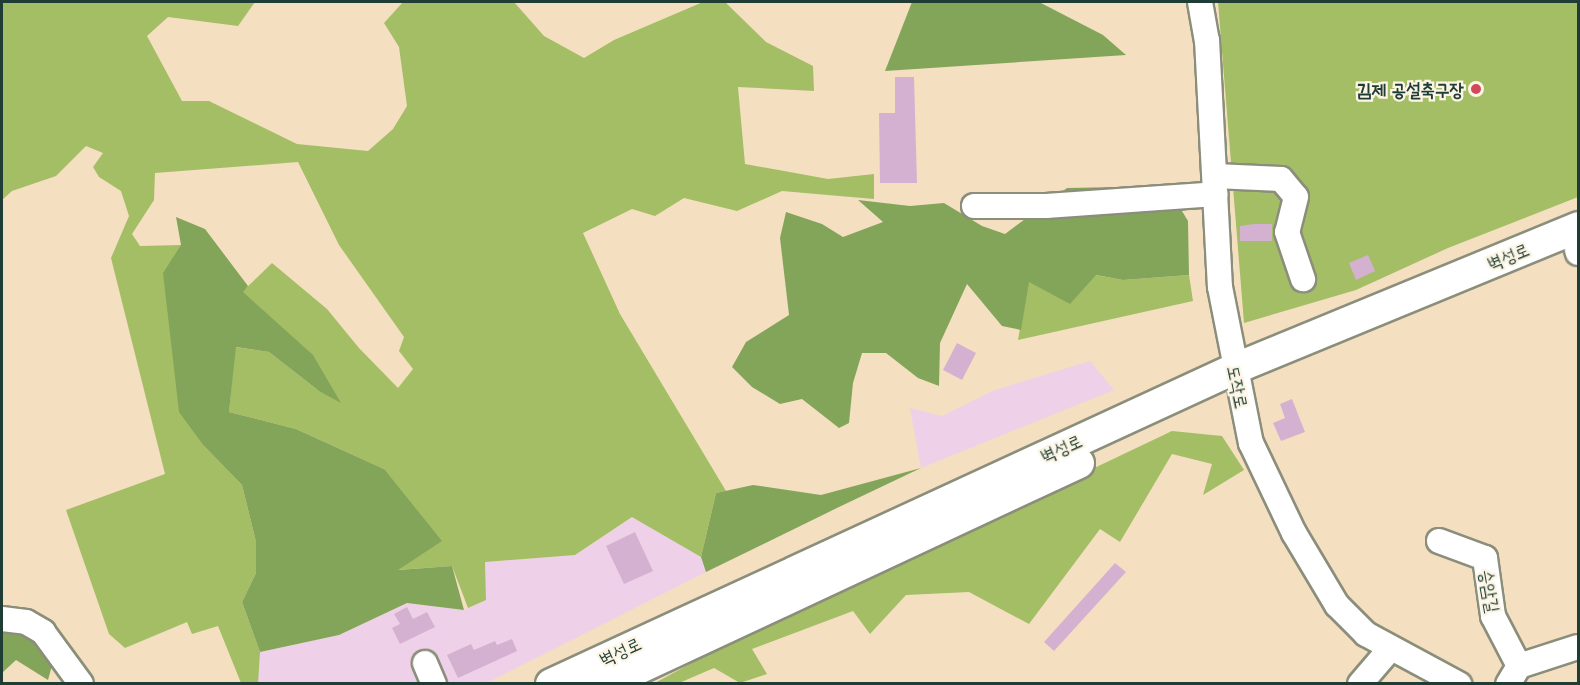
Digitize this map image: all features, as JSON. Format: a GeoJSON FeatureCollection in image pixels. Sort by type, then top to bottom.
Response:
{"type":"FeatureCollection","features":[{"type":"Feature","properties":{"kind":"main road","name":"벽성로"},"geometry":{"type":"LineString","coordinates":[[550,684],[1236,379],[1578,245]]}},
{"type":"Feature","properties":{"kind":"main road","name":"벽성로"},"geometry":{"type":"LineString","coordinates":[[613,682],[1236,379]]}},
{"type":"Feature","properties":{"kind":"street","name":"도작로"},"geometry":{"type":"LineString","coordinates":[[1200,2],[1208,40],[1220,287],[1236,379],[1251,443],[1294,533],[1337,605],[1366,634],[1390,649],[1459,684]]}},
{"type":"Feature","properties":{"kind":"street"},"geometry":{"type":"LineString","coordinates":[[974,206],[1046,206],[1281,179],[1296,197],[1287,232],[1302,279]]}},
{"type":"Feature","properties":{"kind":"street","name":"승암길"},"geometry":{"type":"LineString","coordinates":[[1439,542],[1485,558],[1493,616],[1514,675],[1578,647]]}},
{"type":"Feature","properties":{"kind":"street"},"geometry":{"type":"LineString","coordinates":[[2,619],[26,622],[43,632],[81,684]]}},
{"type":"Feature","properties":{"kind":"street"},"geometry":{"type":"LineString","coordinates":[[1360,684],[1390,649]]}},
{"type":"Feature","properties":{"kind":"shaded area"},"geometry":{"type":"Polygon","coordinates":[[[1090,361],[1114,390],[921,468],[910,408],[942,416],[995,390],[1090,361]]]}},
{"type":"Feature","properties":{"kind":"shaded area"},"geometry":{"type":"Polygon","coordinates":[[[633,517],[701,557],[706,572],[487,683],[257,684],[260,652],[339,635],[407,603],[464,610],[486,600],[485,562],[575,555],[633,517]]]}},
{"type":"Feature","properties":{"kind":"green space"},"geometry":{"type":"Polygon","coordinates":[[[2,2],[255,2],[238,26],[168,17],[147,36],[182,101],[209,101],[297,144],[368,151],[393,129],[407,106],[399,47],[384,23],[403,2],[514,2],[544,36],[584,58],[614,40],[703,2],[725,2],[766,42],[813,66],[814,91],[738,87],[745,164],[828,179],[874,174],[874,199],[782,191],[737,211],[684,198],[655,216],[632,209],[583,233],[620,314],[726,491],[716,493],[701,557],[632,517],[575,555],[485,562],[486,600],[468,608],[452,566],[397,570],[384,469],[296,429],[229,412],[235,347],[269,352],[319,391],[269,318],[242,292],[272,263],[327,309],[359,348],[398,388],[413,369],[399,351],[404,337],[339,245],[298,162],[155,173],[154,200],[132,234],[140,246],[181,245],[204,446],[242,485],[256,542],[256,573],[242,602],[260,652],[258,684],[241,683],[218,626],[192,634],[187,622],[125,648],[109,634],[66,510],[165,474],[111,258],[129,216],[121,191],[99,177],[93,167],[103,153],[86,146],[56,176],[12,191],[2,200],[2,2]]]}},
{"type":"Feature","properties":{"kind":"green space"},"geometry":{"type":"Polygon","coordinates":[[[912,2],[1039,2],[1103,35],[1126,55],[885,71],[912,2]]]}},
{"type":"Feature","properties":{"kind":"green space"},"geometry":{"type":"Polygon","coordinates":[[[1218,2],[1578,2],[1578,197],[1448,248],[1356,290],[1244,323],[1218,2]]]}},
{"type":"Feature","properties":{"kind":"green space"},"geometry":{"type":"Polygon","coordinates":[[[1167,186],[1188,221],[1189,275],[1123,280],[1096,275],[1070,304],[1029,282],[1021,330],[1002,326],[967,284],[940,343],[939,386],[918,378],[886,353],[862,353],[853,383],[849,423],[839,428],[802,399],[780,404],[752,387],[732,367],[746,342],[789,315],[780,238],[786,212],[822,224],[843,237],[883,222],[858,200],[910,206],[944,203],[982,226],[1005,234],[1067,188],[1167,186]]]}},
{"type":"Feature","properties":{"kind":"green space"},"geometry":{"type":"Polygon","coordinates":[[[176,217],[205,229],[248,286],[243,292],[313,355],[341,403],[319,391],[269,352],[236,347],[229,412],[296,429],[384,469],[442,541],[398,570],[452,566],[464,610],[407,603],[339,635],[260,652],[242,602],[256,573],[256,542],[242,485],[204,446],[179,412],[163,273],[181,245],[176,217]]]}},
{"type":"Feature","properties":{"kind":"green space"},"geometry":{"type":"Polygon","coordinates":[[[1095,275],[1123,280],[1189,275],[1193,301],[1018,340],[1028,282],[1095,275]]]}},
{"type":"Feature","properties":{"kind":"green space"},"geometry":{"type":"Polygon","coordinates":[[[1172,431],[1222,436],[1244,470],[1203,495],[1212,464],[1172,454],[1120,542],[1100,529],[1029,624],[969,592],[906,595],[870,634],[853,611],[752,649],[767,674],[740,683],[714,668],[679,683],[653,684],[745,634],[1172,431]]]}},
{"type":"Feature","properties":{"kind":"green space"},"geometry":{"type":"Polygon","coordinates":[[[921,468],[706,572],[701,557],[716,493],[753,485],[821,495],[921,468]]]}},
{"type":"Feature","properties":{"kind":"green space"},"geometry":{"type":"Polygon","coordinates":[[[2,629],[28,634],[53,662],[48,680],[16,660],[2,673],[2,629]]]}},
{"type":"Feature","properties":{"kind":"building"},"geometry":{"type":"Polygon","coordinates":[[[895,77],[914,77],[917,183],[880,183],[879,113],[895,113],[895,77]]]}},
{"type":"Feature","properties":{"kind":"building"},"geometry":{"type":"Polygon","coordinates":[[[1272,224],[1272,241],[1240,241],[1240,226],[1272,224]]]}},
{"type":"Feature","properties":{"kind":"building"},"geometry":{"type":"Polygon","coordinates":[[[1368,255],[1375,271],[1356,280],[1349,263],[1368,255]]]}},
{"type":"Feature","properties":{"kind":"building"},"geometry":{"type":"Polygon","coordinates":[[[957,343],[976,353],[962,380],[943,370],[957,343]]]}},
{"type":"Feature","properties":{"kind":"building"},"geometry":{"type":"Polygon","coordinates":[[[1292,399],[1305,432],[1281,441],[1273,423],[1285,418],[1280,404],[1292,399]]]}},
{"type":"Feature","properties":{"kind":"building"},"geometry":{"type":"Polygon","coordinates":[[[635,532],[653,571],[624,584],[606,546],[635,532]]]}},
{"type":"Feature","properties":{"kind":"building"},"geometry":{"type":"Polygon","coordinates":[[[1115,563],[1126,572],[1054,651],[1044,642],[1115,563]]]}},
{"type":"Feature","properties":{"kind":"building"},"geometry":{"type":"Polygon","coordinates":[[[407,607],[413,619],[427,612],[435,627],[400,644],[392,628],[400,624],[394,614],[407,607]]]}},
{"type":"Feature","properties":{"kind":"building"},"geometry":{"type":"Polygon","coordinates":[[[512,639],[517,651],[458,678],[447,655],[471,644],[474,650],[495,641],[497,645],[512,639]]]}},
{"type":"Feature","properties":{"kind":"place","name":"김제 공설축구장"},"geometry":{"type":"Point","coordinates":[1476,89]}}]}
